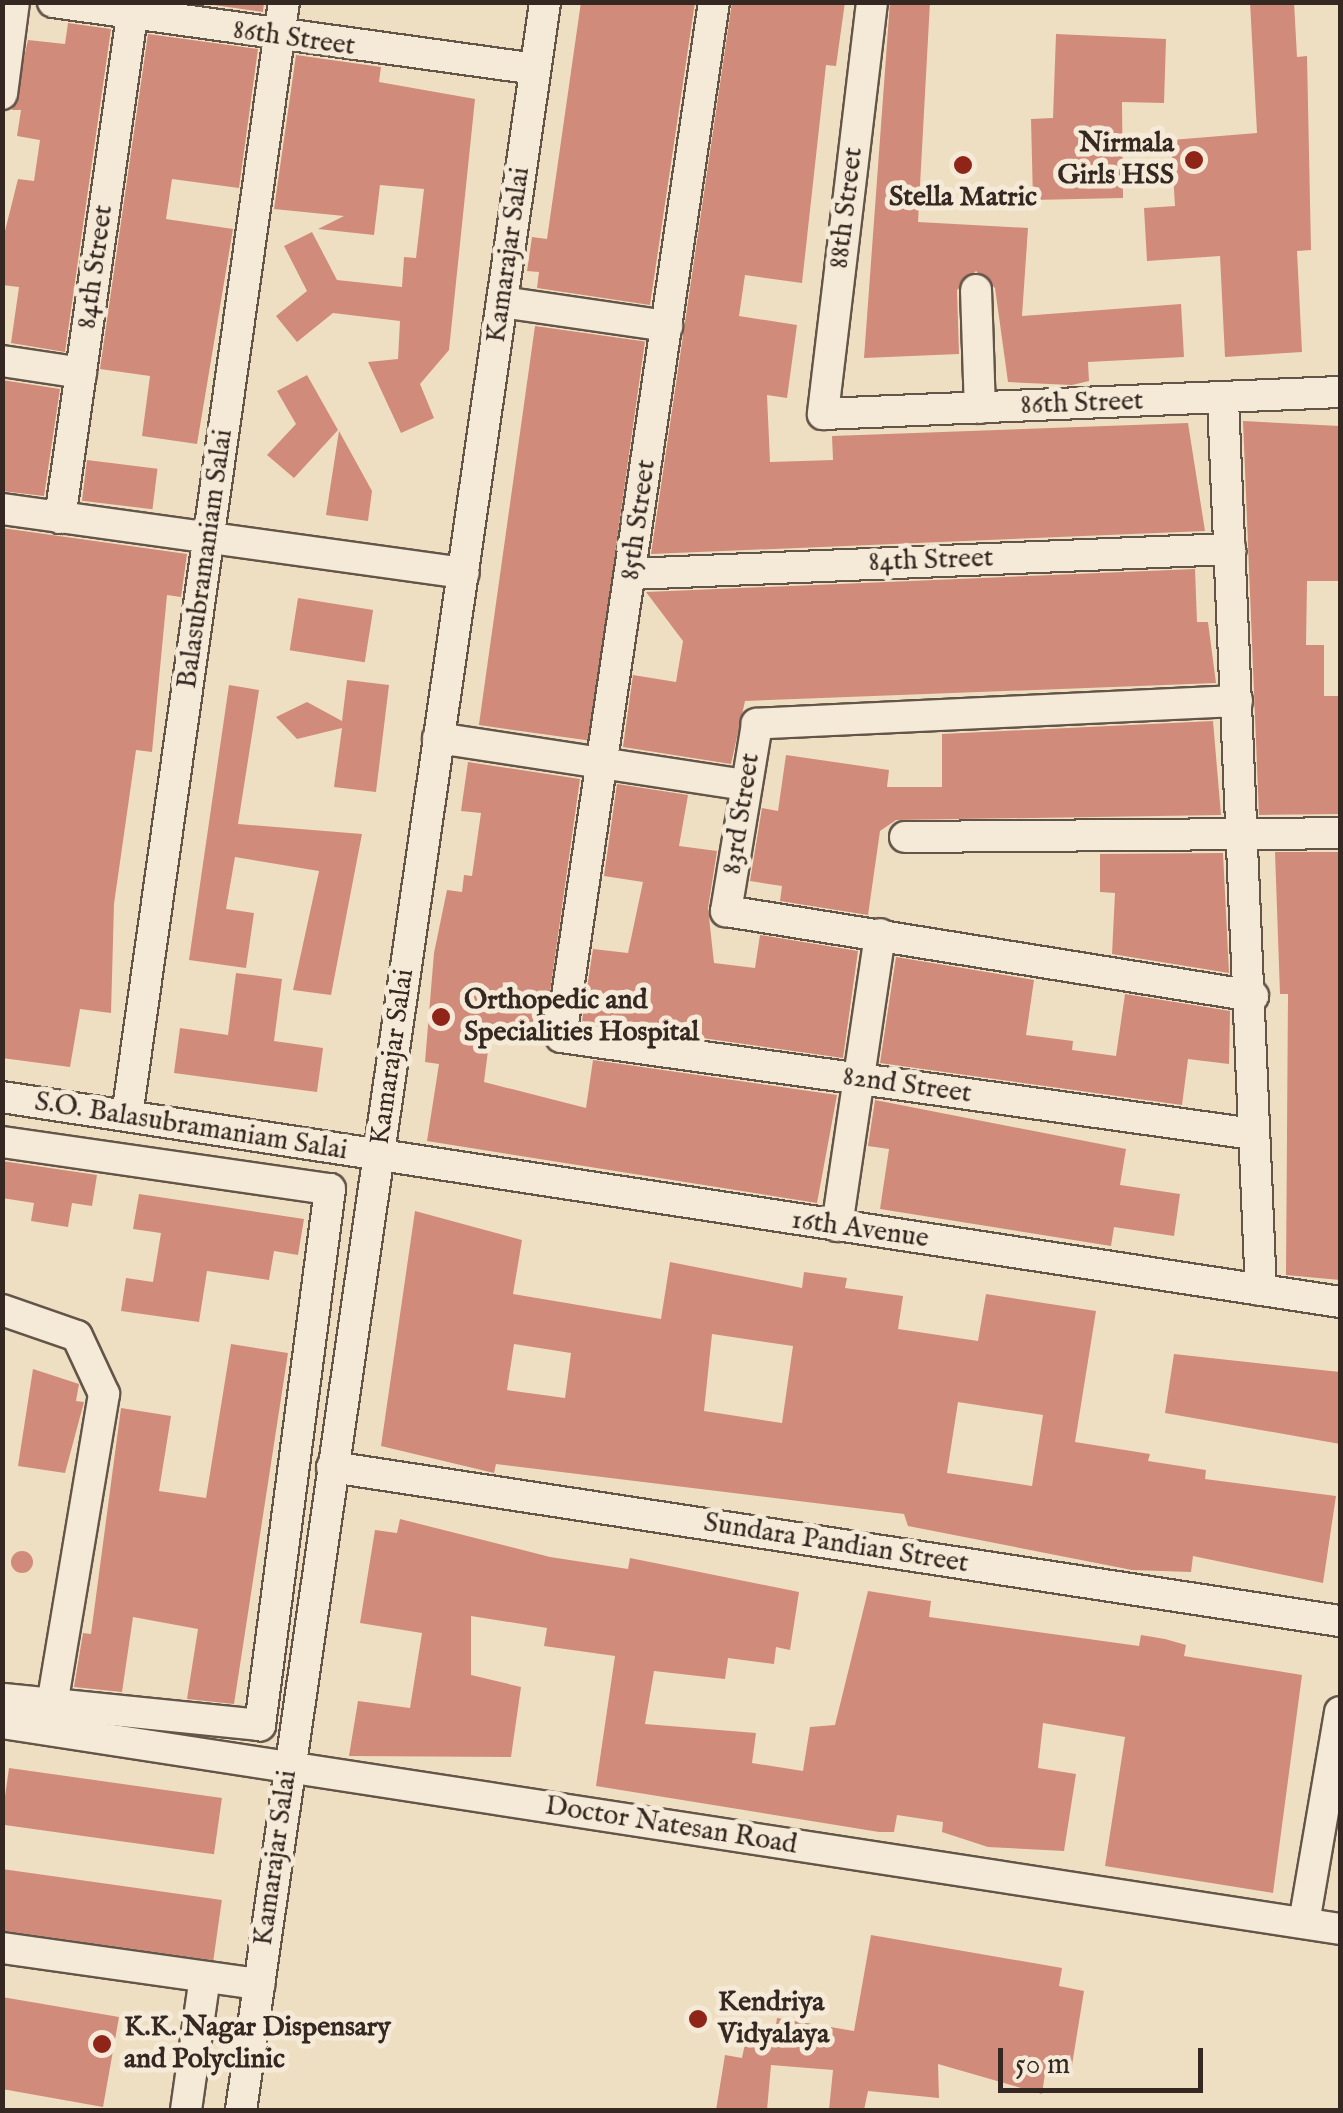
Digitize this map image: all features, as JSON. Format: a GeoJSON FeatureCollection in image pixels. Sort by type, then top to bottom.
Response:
{"type":"FeatureCollection","features":[{"type":"Feature","properties":{"kind":"street"},"geometry":{"type":"LineString","coordinates":[[2,94],[14,2]]}},
{"type":"Feature","properties":{"kind":"street","name":"86th Street"},"geometry":{"type":"LineString","coordinates":[[53,2],[279,38],[535,69]]}},
{"type":"Feature","properties":{"kind":"street","name":"Balasubramaniam Salai"},"geometry":{"type":"LineString","coordinates":[[127,1116],[284,2]]}},
{"type":"Feature","properties":{"kind":"street","name":"Kamarajar Salai"},"geometry":{"type":"LineString","coordinates":[[241,2110],[545,2]]}},
{"type":"Feature","properties":{"kind":"street","name":"85th Street"},"geometry":{"type":"LineString","coordinates":[[561,1037],[714,2]]}},
{"type":"Feature","properties":{"kind":"street","name":"88th Street"},"geometry":{"type":"LineString","coordinates":[[822,414],[872,2]]}},
{"type":"Feature","properties":{"kind":"street","name":"84th Street"},"geometry":{"type":"LineString","coordinates":[[60,518],[132,16]]}},
{"type":"Feature","properties":{"kind":"street"},"geometry":{"type":"LineString","coordinates":[[976,290],[980,408]]}},
{"type":"Feature","properties":{"kind":"street"},"geometry":{"type":"LineString","coordinates":[[502,302],[667,326]]}},
{"type":"Feature","properties":{"kind":"street"},"geometry":{"type":"LineString","coordinates":[[2,361],[81,373]]}},
{"type":"Feature","properties":{"kind":"street","name":"86th Street"},"geometry":{"type":"LineString","coordinates":[[822,414],[1223,400],[1340,392]]}},
{"type":"Feature","properties":{"kind":"street"},"geometry":{"type":"LineString","coordinates":[[1223,400],[1252,996],[1261,1290]]}},
{"type":"Feature","properties":{"kind":"street"},"geometry":{"type":"LineString","coordinates":[[2,509],[464,573]]}},
{"type":"Feature","properties":{"kind":"street","name":"84th Street"},"geometry":{"type":"LineString","coordinates":[[631,574],[1230,549]]}},
{"type":"Feature","properties":{"kind":"street","name":"83rd Street"},"geometry":{"type":"LineString","coordinates":[[1236,701],[756,724],[726,911],[1252,996]]}},
{"type":"Feature","properties":{"kind":"street"},"geometry":{"type":"LineString","coordinates":[[438,738],[746,785]]}},
{"type":"Feature","properties":{"kind":"street"},"geometry":{"type":"LineString","coordinates":[[905,836],[1340,833]]}},
{"type":"Feature","properties":{"kind":"street"},"geometry":{"type":"LineString","coordinates":[[837,1226],[880,934]]}},
{"type":"Feature","properties":{"kind":"street","name":"82nd Street"},"geometry":{"type":"LineString","coordinates":[[561,1037],[1254,1134]]}},
{"type":"Feature","properties":{"kind":"street","name":"S.O. Balasubramaniam Salai"},"geometry":{"type":"LineString","coordinates":[[2,1097],[379,1158]]}},
{"type":"Feature","properties":{"kind":"street"},"geometry":{"type":"LineString","coordinates":[[2,1142],[330,1189],[260,1725],[2,1698]]}},
{"type":"Feature","properties":{"kind":"street","name":"16th Avenue"},"geometry":{"type":"LineString","coordinates":[[379,1158],[1340,1302]]}},
{"type":"Feature","properties":{"kind":"street"},"geometry":{"type":"LineString","coordinates":[[2,1310],[77,1336],[104,1394],[52,1706]]}},
{"type":"Feature","properties":{"kind":"street","name":"Sundara Pandian Street"},"geometry":{"type":"LineString","coordinates":[[332,1467],[1340,1621]]}},
{"type":"Feature","properties":{"kind":"street"},"geometry":{"type":"LineString","coordinates":[[1304,1923],[1340,1712]]}},
{"type":"Feature","properties":{"kind":"street","name":"Doctor Natesan Road"},"geometry":{"type":"LineString","coordinates":[[2,1724],[1340,1929]]}},
{"type":"Feature","properties":{"kind":"street"},"geometry":{"type":"LineString","coordinates":[[2,1948],[259,1984]]}},
{"type":"Feature","properties":{"kind":"street"},"geometry":{"type":"LineString","coordinates":[[186,2110],[205,1977]]}},
{"type":"Feature","properties":{"kind":"building"},"geometry":{"type":"Polygon","coordinates":[[[193,2],[264,2],[263,12],[193,2]]]}},
{"type":"Feature","properties":{"kind":"building"},"geometry":{"type":"Polygon","coordinates":[[[581,2],[695,2],[650,305],[537,288],[539,272],[527,271],[532,237],[547,239],[581,2]]]}},
{"type":"Feature","properties":{"kind":"building"},"geometry":{"type":"Polygon","coordinates":[[[732,2],[845,2],[836,66],[826,65],[802,283],[745,275],[739,316],[797,325],[787,398],[767,395],[770,462],[833,460],[832,436],[1188,423],[1205,531],[651,554],[732,2]]]}},
{"type":"Feature","properties":{"kind":"building"},"geometry":{"type":"Polygon","coordinates":[[[890,2],[930,2],[918,222],[1028,228],[1022,316],[1181,304],[1184,357],[1088,362],[1089,381],[1072,385],[1008,382],[995,288],[976,271],[957,290],[959,354],[864,358],[890,2]]]}},
{"type":"Feature","properties":{"kind":"building"},"geometry":{"type":"Polygon","coordinates":[[[1250,2],[1294,2],[1297,57],[1307,56],[1311,250],[1297,251],[1302,352],[1225,357],[1220,256],[1147,261],[1144,208],[1175,206],[1171,140],[1257,133],[1250,2]]]}},
{"type":"Feature","properties":{"kind":"building"},"geometry":{"type":"Polygon","coordinates":[[[68,23],[111,29],[65,352],[11,343],[19,287],[2,285],[2,243],[18,179],[34,181],[40,140],[17,136],[21,110],[12,110],[28,40],[65,44],[68,23]]]}},
{"type":"Feature","properties":{"kind":"building"},"geometry":{"type":"Polygon","coordinates":[[[148,34],[258,49],[239,188],[172,179],[166,219],[233,229],[197,444],[142,436],[150,376],[100,369],[148,34]]]}},
{"type":"Feature","properties":{"kind":"building"},"geometry":{"type":"Polygon","coordinates":[[[1056,34],[1166,39],[1164,103],[1122,102],[1123,198],[1033,200],[1031,119],[1053,118],[1056,34]]]}},
{"type":"Feature","properties":{"kind":"building"},"geometry":{"type":"Polygon","coordinates":[[[296,55],[381,67],[379,82],[475,99],[449,350],[420,384],[434,418],[401,433],[368,362],[398,359],[400,321],[333,313],[297,342],[276,316],[307,291],[284,246],[312,232],[337,280],[402,287],[404,257],[416,258],[424,189],[380,185],[374,235],[318,229],[344,216],[274,209],[296,55]]]}},
{"type":"Feature","properties":{"kind":"building"},"geometry":{"type":"Polygon","coordinates":[[[535,326],[645,341],[589,741],[479,725],[535,326]]]}},
{"type":"Feature","properties":{"kind":"building"},"geometry":{"type":"Polygon","coordinates":[[[307,375],[338,430],[294,478],[267,455],[296,424],[277,391],[307,375]]]}},
{"type":"Feature","properties":{"kind":"building"},"geometry":{"type":"Polygon","coordinates":[[[2,380],[60,389],[44,496],[2,491],[2,380]]]}},
{"type":"Feature","properties":{"kind":"building"},"geometry":{"type":"Polygon","coordinates":[[[1243,421],[1340,426],[1340,581],[1307,581],[1306,645],[1324,645],[1324,696],[1340,696],[1340,814],[1259,815],[1243,421]]]}},
{"type":"Feature","properties":{"kind":"building"},"geometry":{"type":"Polygon","coordinates":[[[339,431],[372,491],[368,521],[326,515],[339,431]]]}},
{"type":"Feature","properties":{"kind":"building"},"geometry":{"type":"Polygon","coordinates":[[[87,460],[157,469],[152,509],[82,501],[87,460]]]}},
{"type":"Feature","properties":{"kind":"building"},"geometry":{"type":"Polygon","coordinates":[[[2,528],[187,554],[181,597],[167,595],[152,752],[136,750],[114,904],[111,1013],[80,1009],[70,1067],[2,1058],[2,528]]]}},
{"type":"Feature","properties":{"kind":"building"},"geometry":{"type":"Polygon","coordinates":[[[1195,569],[1197,622],[1208,622],[1216,683],[745,701],[731,764],[623,747],[633,675],[676,682],[683,641],[646,592],[1195,569]]]}},
{"type":"Feature","properties":{"kind":"building"},"geometry":{"type":"Polygon","coordinates":[[[298,598],[373,610],[365,662],[290,650],[298,598]]]}},
{"type":"Feature","properties":{"kind":"building"},"geometry":{"type":"Polygon","coordinates":[[[347,680],[389,685],[376,792],[334,787],[342,728],[297,739],[276,717],[307,702],[342,721],[347,680]]]}},
{"type":"Feature","properties":{"kind":"building"},"geometry":{"type":"Polygon","coordinates":[[[229,685],[259,690],[238,824],[362,834],[331,995],[293,990],[319,871],[235,857],[226,909],[254,913],[246,968],[189,960],[229,685]]]}},
{"type":"Feature","properties":{"kind":"building"},"geometry":{"type":"Polygon","coordinates":[[[1213,721],[1221,815],[896,820],[880,831],[868,915],[780,901],[782,886],[750,881],[762,808],[778,811],[786,755],[889,770],[887,787],[942,787],[942,734],[1213,721]]]}},
{"type":"Feature","properties":{"kind":"building"},"geometry":{"type":"Polygon","coordinates":[[[468,762],[580,779],[543,1042],[490,1035],[484,1082],[586,1108],[593,1060],[837,1095],[817,1203],[427,1141],[439,1064],[425,1062],[434,953],[447,890],[462,892],[464,875],[472,876],[481,813],[461,811],[468,762]]]}},
{"type":"Feature","properties":{"kind":"building"},"geometry":{"type":"Polygon","coordinates":[[[617,784],[688,795],[679,846],[717,851],[708,908],[714,963],[755,968],[760,935],[858,951],[843,1058],[582,1021],[593,949],[628,953],[643,882],[604,876],[617,784]]]}},
{"type":"Feature","properties":{"kind":"building"},"geometry":{"type":"Polygon","coordinates":[[[1275,852],[1340,852],[1340,1280],[1286,1275],[1288,994],[1280,994],[1275,852]]]}},
{"type":"Feature","properties":{"kind":"building"},"geometry":{"type":"Polygon","coordinates":[[[1223,853],[1229,973],[1112,954],[1115,893],[1100,892],[1100,854],[1223,853]]]}},
{"type":"Feature","properties":{"kind":"building"},"geometry":{"type":"Polygon","coordinates":[[[896,957],[1034,980],[1026,1035],[1073,1041],[1072,1050],[1116,1056],[1125,994],[1230,1011],[1229,1064],[1188,1059],[1182,1105],[880,1063],[896,957]]]}},
{"type":"Feature","properties":{"kind":"building"},"geometry":{"type":"Polygon","coordinates":[[[236,973],[282,979],[274,1041],[323,1048],[317,1092],[174,1073],[180,1028],[228,1035],[236,973]]]}},
{"type":"Feature","properties":{"kind":"building"},"geometry":{"type":"Polygon","coordinates":[[[875,1100],[1126,1149],[1120,1185],[1180,1194],[1174,1236],[1114,1227],[1111,1246],[880,1209],[889,1149],[868,1146],[875,1100]]]}},
{"type":"Feature","properties":{"kind":"building"},"geometry":{"type":"Polygon","coordinates":[[[2,1161],[97,1175],[92,1206],[72,1203],[68,1227],[31,1221],[34,1203],[2,1198],[2,1161]]]}},
{"type":"Feature","properties":{"kind":"building"},"geometry":{"type":"Polygon","coordinates":[[[139,1194],[304,1219],[298,1255],[274,1251],[269,1280],[207,1271],[199,1322],[121,1311],[126,1278],[153,1282],[161,1233],[133,1229],[139,1194]]]}},
{"type":"Feature","properties":{"kind":"building"},"geometry":{"type":"Polygon","coordinates":[[[415,1211],[522,1240],[513,1294],[661,1319],[670,1262],[802,1288],[804,1272],[847,1278],[845,1288],[903,1296],[898,1329],[978,1341],[986,1294],[1096,1311],[1075,1442],[1150,1454],[1148,1461],[1206,1470],[1205,1479],[1336,1496],[1323,1583],[1193,1556],[1191,1572],[1132,1570],[908,1526],[904,1514],[496,1464],[494,1473],[381,1446],[415,1211]],[[712,1334],[704,1411],[782,1423],[793,1346],[712,1334]],[[514,1344],[507,1390],[565,1398],[571,1353],[514,1344]],[[958,1402],[947,1473],[1032,1486],[1043,1415],[958,1402]]]}},
{"type":"Feature","properties":{"kind":"building"},"geometry":{"type":"Polygon","coordinates":[[[231,1344],[288,1353],[234,1704],[187,1699],[198,1629],[133,1617],[122,1692],[74,1687],[83,1633],[91,1634],[121,1408],[171,1416],[159,1491],[206,1498],[231,1344]]]}},
{"type":"Feature","properties":{"kind":"building"},"geometry":{"type":"Polygon","coordinates":[[[1174,1354],[1340,1372],[1340,1444],[1165,1413],[1174,1354]]]}},
{"type":"Feature","properties":{"kind":"building"},"geometry":{"type":"Polygon","coordinates":[[[33,1369],[79,1384],[76,1401],[84,1402],[65,1473],[18,1466],[33,1369]]]}},
{"type":"Feature","properties":{"kind":"building"},"geometry":{"type":"Polygon","coordinates":[[[400,1519],[550,1557],[628,1569],[630,1558],[799,1592],[790,1650],[776,1647],[774,1664],[728,1658],[725,1679],[654,1671],[645,1724],[756,1733],[752,1763],[803,1771],[810,1727],[835,1725],[868,1591],[931,1601],[929,1617],[1139,1646],[1141,1635],[1186,1645],[1184,1656],[1302,1675],[1273,1893],[1105,1866],[1125,1737],[1043,1723],[1038,1768],[1076,1774],[1064,1851],[988,1847],[942,1832],[943,1822],[897,1815],[894,1832],[879,1832],[596,1786],[615,1656],[544,1646],[547,1628],[471,1616],[471,1675],[521,1687],[511,1757],[349,1756],[358,1701],[410,1708],[422,1633],[360,1623],[375,1530],[397,1533],[400,1519]]]}},
{"type":"Feature","properties":{"kind":"building"},"geometry":{"type":"Polygon","coordinates":[[[22,1551],[30,1554],[30,1570],[22,1573],[14,1570],[11,1562],[14,1554],[22,1551]]]}},
{"type":"Feature","properties":{"kind":"building"},"geometry":{"type":"Polygon","coordinates":[[[9,1768],[222,1798],[214,1854],[2,1825],[9,1768]]]}},
{"type":"Feature","properties":{"kind":"building"},"geometry":{"type":"Polygon","coordinates":[[[2,1869],[222,1900],[213,1960],[2,1931],[2,1869]]]}},
{"type":"Feature","properties":{"kind":"building"},"geometry":{"type":"Polygon","coordinates":[[[871,1935],[1062,1968],[1059,1986],[1084,1991],[1072,2065],[1047,2060],[1042,2094],[938,2064],[939,2098],[868,2091],[864,2110],[829,2110],[833,2070],[771,2065],[767,2110],[716,2110],[725,2055],[742,2058],[747,2034],[774,2038],[777,2018],[854,2031],[871,1935]]]}},
{"type":"Feature","properties":{"kind":"building"},"geometry":{"type":"Polygon","coordinates":[[[2,1997],[119,2017],[103,2107],[2,2089],[2,1997]]]}},
{"type":"Feature","properties":{"kind":"place","name":"Nirmala Girls HSS"},"geometry":{"type":"Point","coordinates":[1194,160]}},
{"type":"Feature","properties":{"kind":"place","name":"Stella Matric"},"geometry":{"type":"Point","coordinates":[963,165]}},
{"type":"Feature","properties":{"kind":"place","name":"Orthopedic and Specialities Hospital"},"geometry":{"type":"Point","coordinates":[441,1017]}},
{"type":"Feature","properties":{"kind":"place","name":"Kendriya Vidyalaya"},"geometry":{"type":"Point","coordinates":[698,2019]}},
{"type":"Feature","properties":{"kind":"place","name":"K.K. Nagar Dispensary and Polyclinic"},"geometry":{"type":"Point","coordinates":[102,2044]}}]}
